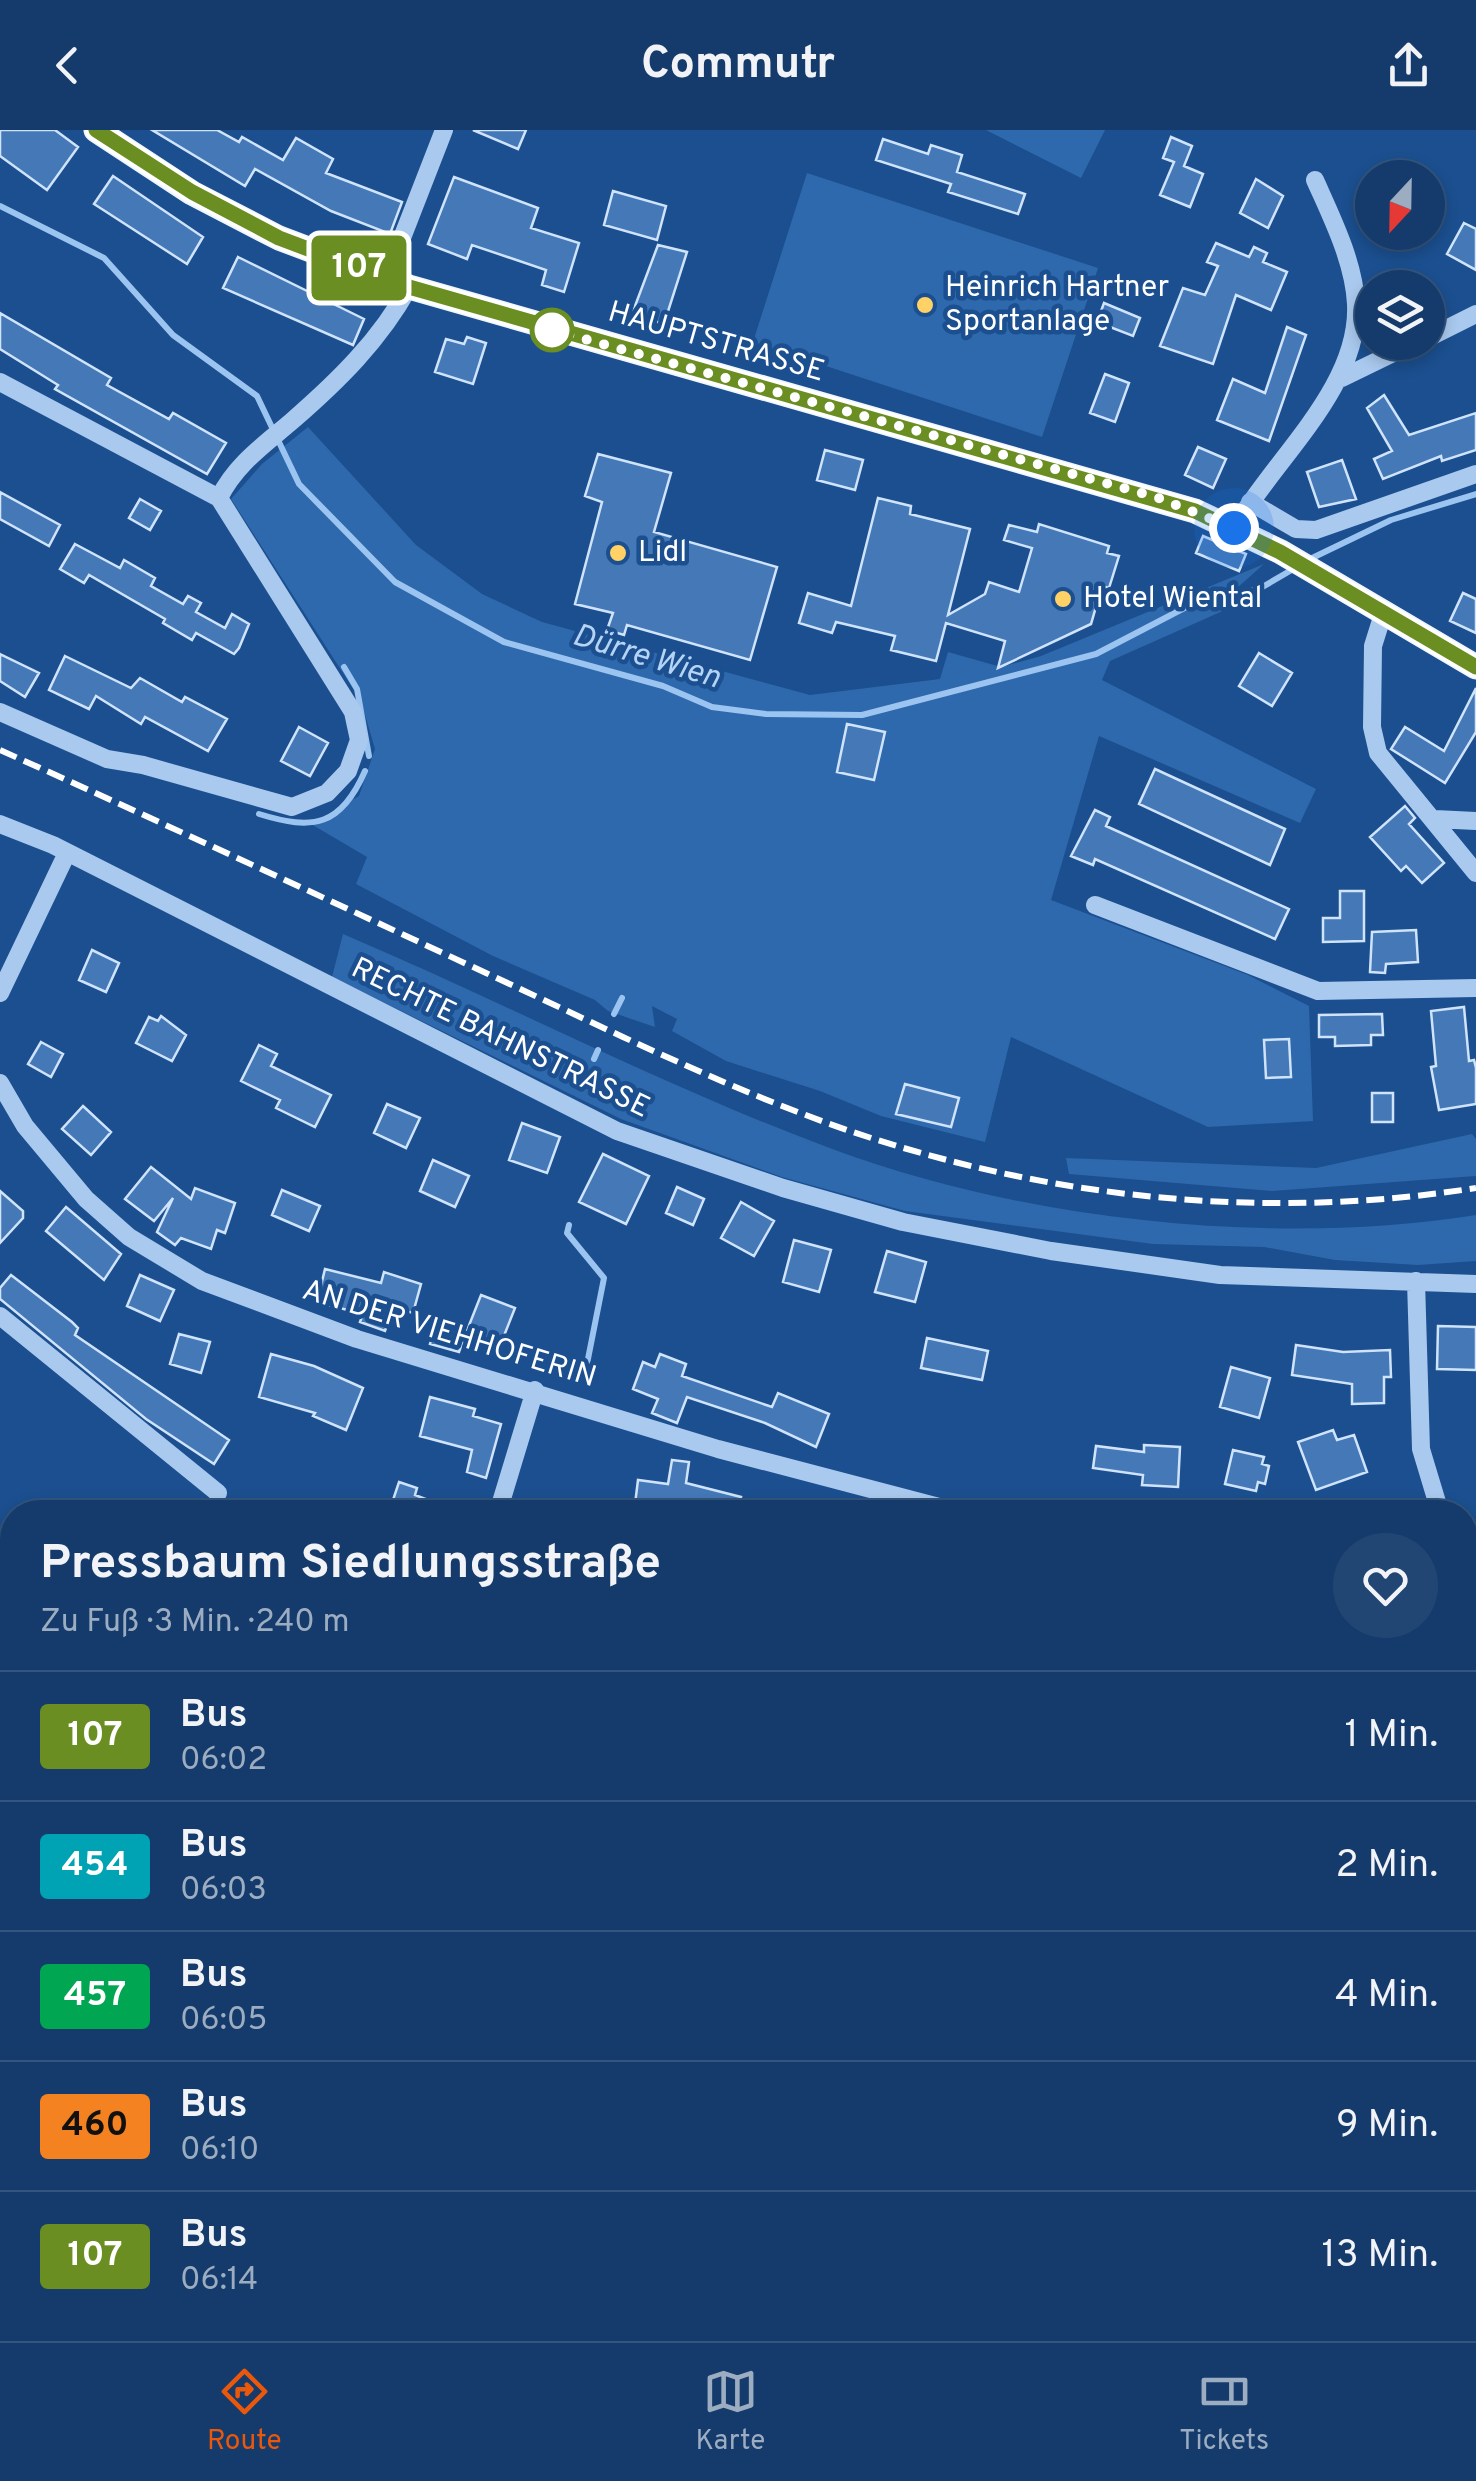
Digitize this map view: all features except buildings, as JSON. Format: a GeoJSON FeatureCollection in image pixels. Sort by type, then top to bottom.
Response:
{"type":"FeatureCollection","features":[{"type":"Feature","properties":{"kind":"main road","name":"HAUPTSTRASSE"},"geometry":{"type":"LineString","coordinates":[[96,130],[192,192],[279,238],[397,283],[796,400],[1156,497],[1234,528],[1383,614]]}},
{"type":"Feature","properties":{"kind":"main road"},"geometry":{"type":"LineString","coordinates":[[1383,614],[1476,667]]}},
{"type":"Feature","properties":{"kind":"street"},"geometry":{"type":"LineString","coordinates":[[219,498],[240,465],[293,420],[388,325],[444,130]]}},
{"type":"Feature","properties":{"kind":"street"},"geometry":{"type":"LineString","coordinates":[[1234,528],[1342,378],[1354,346],[1356,302],[1348,264],[1315,180]]}},
{"type":"Feature","properties":{"kind":"street"},"geometry":{"type":"LineString","coordinates":[[1445,330],[1476,314]]}},
{"type":"Feature","properties":{"kind":"street"},"geometry":{"type":"LineString","coordinates":[[1342,378],[1379,360]]}},
{"type":"Feature","properties":{"kind":"street"},"geometry":{"type":"LineString","coordinates":[[0,382],[219,498],[353,712],[359,740],[348,771],[327,793],[292,807],[142,764],[104,767],[0,712]]}},
{"type":"Feature","properties":{"kind":"street"},"geometry":{"type":"LineString","coordinates":[[1250,502],[1296,529],[1316,530],[1476,474]]}},
{"type":"Feature","properties":{"kind":"street"},"geometry":{"type":"LineString","coordinates":[[1383,614],[1372,646],[1372,727],[1378,754],[1436,819],[1476,873]]}},
{"type":"Feature","properties":{"kind":"street"},"geometry":{"type":"LineString","coordinates":[[1436,819],[1476,821]]}},
{"type":"Feature","properties":{"kind":"street","name":"RECHTE BAHNSTRASSE"},"geometry":{"type":"LineString","coordinates":[[0,824],[66,852],[617,1131],[783,1188],[903,1222],[1067,1253],[1220,1276],[1476,1284]]}},
{"type":"Feature","properties":{"kind":"street"},"geometry":{"type":"LineString","coordinates":[[0,993],[66,852]]}},
{"type":"Feature","properties":{"kind":"street"},"geometry":{"type":"LineString","coordinates":[[1095,905],[1318,991],[1476,988]]}},
{"type":"Feature","properties":{"kind":"street","name":"AN DER VIEHHOFERIN"},"geometry":{"type":"LineString","coordinates":[[0,1083],[25,1126],[86,1198],[129,1237],[202,1281],[356,1339],[905,1500]]}},
{"type":"Feature","properties":{"kind":"street"},"geometry":{"type":"LineString","coordinates":[[1416,1282],[1421,1449],[1436,1500]]}},
{"type":"Feature","properties":{"kind":"street"},"geometry":{"type":"LineString","coordinates":[[0,1316],[218,1493]]}},
{"type":"Feature","properties":{"kind":"street"},"geometry":{"type":"LineString","coordinates":[[502,1500],[535,1390]]}},
{"type":"Feature","properties":{"kind":"shaded area"},"geometry":{"type":"Polygon","coordinates":[[[986,130],[1105,130],[1081,178],[986,130]]]}},
{"type":"Feature","properties":{"kind":"shaded area","name":"Heinrich Hartner Sportanlage"},"geometry":{"type":"Polygon","coordinates":[[[807,173],[1098,268],[1042,437],[753,342],[807,173]]]}},
{"type":"Feature","properties":{"kind":"shaded area"},"geometry":{"type":"Polygon","coordinates":[[[308,427],[416,545],[482,594],[542,622],[810,695],[940,679],[948,652],[1001,667],[1041,656],[1264,564],[1228,596],[1234,606],[1110,661],[1102,680],[1316,789],[1300,823],[1099,736],[1051,900],[1248,975],[1309,1006],[1313,1121],[1208,1127],[1011,1037],[985,1142],[881,1116],[820,1091],[726,1061],[672,1031],[677,1019],[652,1006],[655,1027],[608,1011],[595,1000],[493,956],[356,884],[367,857],[311,824],[359,796],[375,749],[361,701],[231,499],[262,464],[308,427]]]}},
{"type":"Feature","properties":{"kind":"shaded area"},"geometry":{"type":"Polygon","coordinates":[[[343,934],[710,1100],[835,1150],[909,1174],[988,1195],[1152,1221],[1318,1228],[1476,1215],[1476,1261],[1418,1265],[1335,1260],[1264,1247],[1153,1244],[905,1211],[782,1177],[621,1119],[332,977],[343,934]]]}},
{"type":"Feature","properties":{"kind":"shaded area"},"geometry":{"type":"Polygon","coordinates":[[[1472,1134],[1476,1139],[1476,1176],[1272,1191],[1069,1174],[1066,1158],[1316,1168],[1472,1134]]]}},
{"type":"Feature","properties":{"kind":"waterway","name":"Dürre Wien"},"geometry":{"type":"LineString","coordinates":[[0,206],[104,258],[173,335],[257,396],[299,484],[395,582],[504,642],[663,686],[712,707],[766,714],[862,715],[1096,654],[1194,603],[1259,589],[1295,568]]}},
{"type":"Feature","properties":{"kind":"waterway","name":"Dürre Wien"},"geometry":{"type":"LineString","coordinates":[[1310,559],[1391,520],[1476,494]]}},
{"type":"Feature","properties":{"kind":"waterway"},"geometry":{"type":"LineString","coordinates":[[344,667],[357,689],[369,756]]}},
{"type":"Feature","properties":{"kind":"waterway"},"geometry":{"type":"LineString","coordinates":[[259,814],[295,822],[324,820],[346,803],[365,771]]}},
{"type":"Feature","properties":{"kind":"waterway"},"geometry":{"type":"LineString","coordinates":[[614,1014],[622,998]]}},
{"type":"Feature","properties":{"kind":"waterway"},"geometry":{"type":"LineString","coordinates":[[594,1059],[598,1050]]}},
{"type":"Feature","properties":{"kind":"waterway"},"geometry":{"type":"LineString","coordinates":[[569,1225],[567,1233],[604,1278],[585,1374]]}},
{"type":"Feature","properties":{"kind":"railway"},"geometry":{"type":"LineString","coordinates":[[0,750],[710,1076],[847,1130],[923,1154],[1079,1187],[1238,1202],[1317,1203],[1476,1188]]}},
{"type":"Feature","properties":{"kind":"bus line","name":"107"},"geometry":{"type":"LineString","coordinates":[[96,130],[192,192],[279,238],[409,287],[1195,511],[1280,552],[1476,667]]}},
{"type":"Feature","properties":{"kind":"place","name":"Heinrich Hartner Sportanlage"},"geometry":{"type":"Point","coordinates":[925,305]}},
{"type":"Feature","properties":{"kind":"place","name":"Lidl"},"geometry":{"type":"Point","coordinates":[618,553]}},
{"type":"Feature","properties":{"kind":"place","name":"Hotel Wiental"},"geometry":{"type":"Point","coordinates":[1063,599]}},
{"type":"Feature","properties":{"kind":"route"},"geometry":{"type":"LineString","coordinates":[[552,330],[1156,497],[1234,528]]}}]}
